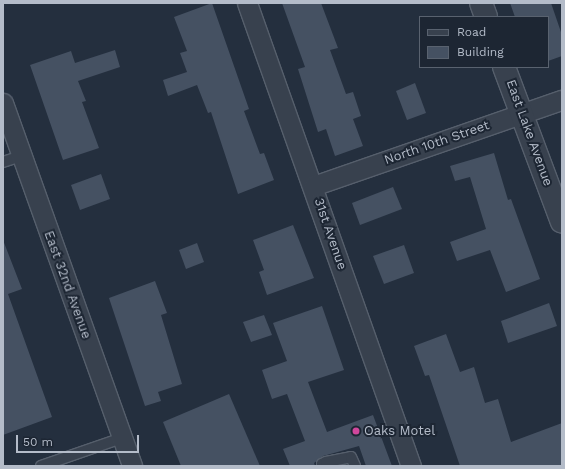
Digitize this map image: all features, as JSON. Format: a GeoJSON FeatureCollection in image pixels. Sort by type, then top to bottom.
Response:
{"type":"FeatureCollection","features":[{"type":"Feature","properties":{"kind":"street","name":"31st Avenue"},"geometry":{"type":"LineString","coordinates":[[247,3],[411,466]]}},
{"type":"Feature","properties":{"kind":"street"},"geometry":{"type":"LineString","coordinates":[[481,3],[486,16]]}},
{"type":"Feature","properties":{"kind":"street","name":"East Lake Avenue"},"geometry":{"type":"LineString","coordinates":[[504,68],[562,222]]}},
{"type":"Feature","properties":{"kind":"street","name":"North 10th Street"},"geometry":{"type":"LineString","coordinates":[[313,186],[562,100]]}},
{"type":"Feature","properties":{"kind":"street","name":"East 32nd Avenue"},"geometry":{"type":"LineString","coordinates":[[3,103],[132,466]]}},
{"type":"Feature","properties":{"kind":"lane"},"geometry":{"type":"LineString","coordinates":[[3,162],[21,156]]}},
{"type":"Feature","properties":{"kind":"lane"},"geometry":{"type":"LineString","coordinates":[[44,466],[122,438]]}},
{"type":"Feature","properties":{"kind":"lane"},"geometry":{"type":"LineString","coordinates":[[71,456],[75,466]]}},
{"type":"Feature","properties":{"kind":"lane"},"geometry":{"type":"LineString","coordinates":[[322,466],[326,462],[351,457],[355,466]]}},
{"type":"Feature","properties":{"kind":"building"},"geometry":{"type":"Polygon","coordinates":[[[212,3],[249,109],[244,111],[260,154],[264,153],[274,180],[238,194],[211,112],[208,113],[197,85],[168,96],[163,80],[187,72],[180,53],[187,51],[174,17],[212,3]]]}},
{"type":"Feature","properties":{"kind":"building"},"geometry":{"type":"Polygon","coordinates":[[[282,3],[321,3],[338,48],[330,50],[346,94],[353,92],[361,116],[353,119],[363,146],[335,156],[326,129],[318,132],[298,69],[305,67],[282,3]]]}},
{"type":"Feature","properties":{"kind":"building"},"geometry":{"type":"Polygon","coordinates":[[[510,3],[551,3],[562,35],[562,56],[549,61],[549,16],[515,16],[510,3]]]}},
{"type":"Feature","properties":{"kind":"building"},"geometry":{"type":"Polygon","coordinates":[[[115,50],[120,67],[78,81],[86,101],[82,102],[99,148],[63,160],[30,65],[71,51],[75,63],[115,50]]]}},
{"type":"Feature","properties":{"kind":"building"},"geometry":{"type":"Polygon","coordinates":[[[415,83],[426,113],[407,120],[396,91],[415,83]]]}},
{"type":"Feature","properties":{"kind":"building"},"geometry":{"type":"Polygon","coordinates":[[[494,153],[508,200],[511,199],[540,279],[506,292],[490,250],[457,261],[450,242],[486,229],[470,177],[455,181],[450,166],[494,153]]]}},
{"type":"Feature","properties":{"kind":"building"},"geometry":{"type":"Polygon","coordinates":[[[101,174],[110,199],[80,210],[71,185],[101,174]]]}},
{"type":"Feature","properties":{"kind":"building"},"geometry":{"type":"Polygon","coordinates":[[[393,187],[402,209],[360,225],[352,203],[393,187]]]}},
{"type":"Feature","properties":{"kind":"building"},"geometry":{"type":"Polygon","coordinates":[[[293,225],[314,278],[267,295],[259,272],[264,270],[253,240],[293,225]]]}},
{"type":"Feature","properties":{"kind":"building"},"geometry":{"type":"Polygon","coordinates":[[[3,240],[22,289],[8,294],[52,417],[3,435],[3,240]]]}},
{"type":"Feature","properties":{"kind":"building"},"geometry":{"type":"Polygon","coordinates":[[[197,243],[204,262],[186,269],[179,250],[197,243]]]}},
{"type":"Feature","properties":{"kind":"building"},"geometry":{"type":"Polygon","coordinates":[[[404,245],[414,273],[384,284],[373,256],[404,245]]]}},
{"type":"Feature","properties":{"kind":"building"},"geometry":{"type":"Polygon","coordinates":[[[155,281],[167,313],[161,315],[182,384],[158,392],[161,401],[145,406],[109,298],[155,281]]]}},
{"type":"Feature","properties":{"kind":"building"},"geometry":{"type":"Polygon","coordinates":[[[549,303],[557,326],[508,343],[501,321],[549,303]]]}},
{"type":"Feature","properties":{"kind":"building"},"geometry":{"type":"Polygon","coordinates":[[[322,306],[344,370],[308,382],[327,432],[373,415],[392,466],[366,466],[359,446],[323,456],[314,463],[315,466],[290,466],[283,449],[305,441],[287,394],[272,399],[262,370],[287,361],[273,323],[322,306]]]}},
{"type":"Feature","properties":{"kind":"building"},"geometry":{"type":"Polygon","coordinates":[[[264,315],[272,335],[251,342],[243,322],[264,315]]]}},
{"type":"Feature","properties":{"kind":"building"},"geometry":{"type":"Polygon","coordinates":[[[446,334],[460,372],[474,367],[485,403],[498,399],[511,442],[562,423],[562,466],[460,466],[429,375],[425,376],[414,346],[446,334]]]}},
{"type":"Feature","properties":{"kind":"building"},"geometry":{"type":"Polygon","coordinates":[[[229,394],[260,466],[181,466],[163,422],[229,394]]]}},
{"type":"Feature","properties":{"kind":"place","name":"Oaks Motel"},"geometry":{"type":"Point","coordinates":[356,431]}}]}
